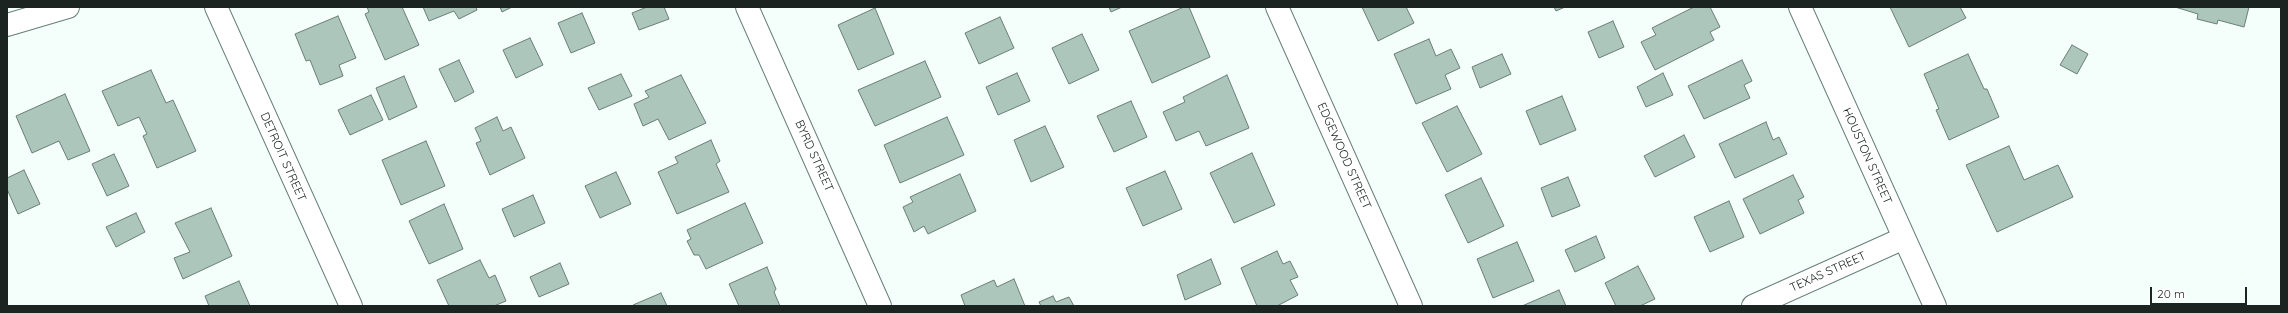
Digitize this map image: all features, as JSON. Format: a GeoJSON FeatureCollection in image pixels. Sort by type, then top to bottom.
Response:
{"type":"FeatureCollection","features":[{"type":"Feature","properties":{"kind":"street"},"geometry":{"type":"LineString","coordinates":[[7,25],[68,7]]}},
{"type":"Feature","properties":{"kind":"street","name":"DETROIT STREET"},"geometry":{"type":"LineString","coordinates":[[216,7],[350,306]]}},
{"type":"Feature","properties":{"kind":"street","name":"BYRD STREET"},"geometry":{"type":"LineString","coordinates":[[747,7],[880,306]]}},
{"type":"Feature","properties":{"kind":"street","name":"EDGEWOOD STREET"},"geometry":{"type":"LineString","coordinates":[[1277,7],[1411,306]]}},
{"type":"Feature","properties":{"kind":"street","name":"HOUSTON STREET"},"geometry":{"type":"LineString","coordinates":[[1800,7],[1935,306]]}},
{"type":"Feature","properties":{"kind":"street","name":"TEXAS STREET"},"geometry":{"type":"LineString","coordinates":[[1753,306],[1904,238]]}},
{"type":"Feature","properties":{"kind":"building"},"geometry":{"type":"Polygon","coordinates":[[[367,7],[402,7],[419,45],[385,60],[365,14],[369,12],[367,7]]]}},
{"type":"Feature","properties":{"kind":"building"},"geometry":{"type":"Polygon","coordinates":[[[423,7],[476,7],[477,10],[459,19],[454,11],[429,21],[423,7]]]}},
{"type":"Feature","properties":{"kind":"building"},"geometry":{"type":"Polygon","coordinates":[[[500,7],[512,7],[502,12],[500,7]]]}},
{"type":"Feature","properties":{"kind":"building"},"geometry":{"type":"Polygon","coordinates":[[[647,7],[664,7],[669,19],[639,30],[632,13],[647,7]]]}},
{"type":"Feature","properties":{"kind":"building"},"geometry":{"type":"Polygon","coordinates":[[[1109,7],[1122,7],[1111,12],[1109,7]]]}},
{"type":"Feature","properties":{"kind":"building"},"geometry":{"type":"Polygon","coordinates":[[[1184,7],[1189,7],[1210,57],[1152,83],[1129,31],[1184,7]]]}},
{"type":"Feature","properties":{"kind":"building"},"geometry":{"type":"Polygon","coordinates":[[[1362,7],[1406,7],[1414,23],[1378,41],[1362,7]]]}},
{"type":"Feature","properties":{"kind":"building"},"geometry":{"type":"Polygon","coordinates":[[[1554,7],[1565,7],[1556,11],[1554,7]]]}},
{"type":"Feature","properties":{"kind":"building"},"geometry":{"type":"Polygon","coordinates":[[[1694,7],[1710,7],[1720,27],[1710,32],[1714,40],[1655,70],[1641,42],[1656,35],[1652,28],[1694,7]]]}},
{"type":"Feature","properties":{"kind":"building"},"geometry":{"type":"Polygon","coordinates":[[[1890,7],[1960,7],[1966,18],[1909,47],[1890,7]]]}},
{"type":"Feature","properties":{"kind":"building"},"geometry":{"type":"Polygon","coordinates":[[[2175,7],[2249,7],[2244,27],[2218,20],[2217,24],[2197,19],[2198,14],[2175,7]]]}},
{"type":"Feature","properties":{"kind":"building"},"geometry":{"type":"Polygon","coordinates":[[[875,8],[894,54],[858,70],[838,25],[875,8]]]}},
{"type":"Feature","properties":{"kind":"building"},"geometry":{"type":"Polygon","coordinates":[[[582,13],[595,43],[571,53],[558,23],[582,13]]]}},
{"type":"Feature","properties":{"kind":"building"},"geometry":{"type":"Polygon","coordinates":[[[338,16],[356,58],[339,65],[343,76],[320,85],[310,60],[306,61],[295,34],[338,16]]]}},
{"type":"Feature","properties":{"kind":"building"},"geometry":{"type":"Polygon","coordinates":[[[1000,17],[1014,48],[979,64],[965,33],[1000,17]]]}},
{"type":"Feature","properties":{"kind":"building"},"geometry":{"type":"Polygon","coordinates":[[[1613,21],[1624,47],[1599,58],[1588,32],[1613,21]]]}},
{"type":"Feature","properties":{"kind":"building"},"geometry":{"type":"Polygon","coordinates":[[[1082,34],[1099,70],[1069,84],[1052,48],[1082,34]]]}},
{"type":"Feature","properties":{"kind":"building"},"geometry":{"type":"Polygon","coordinates":[[[530,38],[543,65],[516,78],[503,50],[530,38]]]}},
{"type":"Feature","properties":{"kind":"building"},"geometry":{"type":"Polygon","coordinates":[[[1429,39],[1436,56],[1451,49],[1460,68],[1445,75],[1451,89],[1416,104],[1394,54],[1429,39]]]}},
{"type":"Feature","properties":{"kind":"building"},"geometry":{"type":"Polygon","coordinates":[[[2072,45],[2088,54],[2077,74],[2060,65],[2072,45]]]}},
{"type":"Feature","properties":{"kind":"building"},"geometry":{"type":"Polygon","coordinates":[[[1502,54],[1511,74],[1480,88],[1472,67],[1502,54]]]}},
{"type":"Feature","properties":{"kind":"building"},"geometry":{"type":"Polygon","coordinates":[[[1968,54],[1984,89],[1987,89],[1999,117],[1949,140],[1936,110],[1939,109],[1924,74],[1968,54]]]}},
{"type":"Feature","properties":{"kind":"building"},"geometry":{"type":"Polygon","coordinates":[[[459,60],[474,92],[455,102],[439,69],[459,60]]]}},
{"type":"Feature","properties":{"kind":"building"},"geometry":{"type":"Polygon","coordinates":[[[1742,60],[1752,81],[1744,85],[1750,98],[1704,119],[1688,86],[1742,60]]]}},
{"type":"Feature","properties":{"kind":"building"},"geometry":{"type":"Polygon","coordinates":[[[925,61],[941,97],[875,126],[858,90],[925,61]]]}},
{"type":"Feature","properties":{"kind":"building"},"geometry":{"type":"Polygon","coordinates":[[[151,70],[166,103],[173,100],[196,151],[157,168],[143,136],[147,134],[139,117],[118,126],[102,91],[151,70]]]}},
{"type":"Feature","properties":{"kind":"building"},"geometry":{"type":"Polygon","coordinates":[[[1017,73],[1030,101],[998,115],[986,87],[1017,73]]]}},
{"type":"Feature","properties":{"kind":"building"},"geometry":{"type":"Polygon","coordinates":[[[1663,73],[1673,95],[1646,107],[1637,87],[1663,73]]]}},
{"type":"Feature","properties":{"kind":"building"},"geometry":{"type":"Polygon","coordinates":[[[621,74],[632,96],[599,110],[588,88],[621,74]]]}},
{"type":"Feature","properties":{"kind":"building"},"geometry":{"type":"Polygon","coordinates":[[[681,75],[706,123],[669,140],[658,119],[643,126],[634,104],[649,97],[645,91],[681,75]]]}},
{"type":"Feature","properties":{"kind":"building"},"geometry":{"type":"Polygon","coordinates":[[[1227,75],[1249,128],[1206,146],[1199,131],[1176,141],[1163,112],[1185,102],[1183,97],[1227,75]]]}},
{"type":"Feature","properties":{"kind":"building"},"geometry":{"type":"Polygon","coordinates":[[[404,76],[417,107],[389,120],[376,88],[404,76]]]}},
{"type":"Feature","properties":{"kind":"building"},"geometry":{"type":"Polygon","coordinates":[[[65,94],[90,151],[68,160],[59,141],[32,153],[16,116],[65,94]]]}},
{"type":"Feature","properties":{"kind":"building"},"geometry":{"type":"Polygon","coordinates":[[[371,95],[383,120],[350,135],[338,110],[371,95]]]}},
{"type":"Feature","properties":{"kind":"building"},"geometry":{"type":"Polygon","coordinates":[[[1562,96],[1576,130],[1540,145],[1526,111],[1562,96]]]}},
{"type":"Feature","properties":{"kind":"building"},"geometry":{"type":"Polygon","coordinates":[[[1131,101],[1147,137],[1114,152],[1097,116],[1131,101]]]}},
{"type":"Feature","properties":{"kind":"building"},"geometry":{"type":"Polygon","coordinates":[[[1457,106],[1482,154],[1447,172],[1422,123],[1457,106]]]}},
{"type":"Feature","properties":{"kind":"building"},"geometry":{"type":"Polygon","coordinates":[[[497,117],[503,131],[511,127],[525,158],[490,175],[476,143],[481,141],[475,128],[497,117]]]}},
{"type":"Feature","properties":{"kind":"building"},"geometry":{"type":"Polygon","coordinates":[[[947,117],[964,155],[900,183],[884,145],[947,117]]]}},
{"type":"Feature","properties":{"kind":"building"},"geometry":{"type":"Polygon","coordinates":[[[1766,122],[1773,140],[1779,137],[1787,154],[1735,178],[1719,144],[1766,122]]]}},
{"type":"Feature","properties":{"kind":"building"},"geometry":{"type":"Polygon","coordinates":[[[1045,126],[1064,167],[1031,182],[1014,140],[1045,126]]]}},
{"type":"Feature","properties":{"kind":"building"},"geometry":{"type":"Polygon","coordinates":[[[1684,135],[1695,157],[1655,177],[1644,156],[1684,135]]]}},
{"type":"Feature","properties":{"kind":"building"},"geometry":{"type":"Polygon","coordinates":[[[711,140],[720,161],[716,164],[729,192],[677,214],[658,172],[678,163],[675,157],[711,140]]]}},
{"type":"Feature","properties":{"kind":"building"},"geometry":{"type":"Polygon","coordinates":[[[426,141],[445,186],[401,205],[382,160],[426,141]]]}},
{"type":"Feature","properties":{"kind":"building"},"geometry":{"type":"Polygon","coordinates":[[[2009,146],[2024,180],[2058,165],[2073,197],[1997,232],[1966,165],[2009,146]]]}},
{"type":"Feature","properties":{"kind":"building"},"geometry":{"type":"Polygon","coordinates":[[[1252,153],[1275,205],[1234,223],[1210,173],[1252,153]]]}},
{"type":"Feature","properties":{"kind":"building"},"geometry":{"type":"Polygon","coordinates":[[[114,154],[129,186],[107,196],[92,164],[114,154]]]}},
{"type":"Feature","properties":{"kind":"building"},"geometry":{"type":"Polygon","coordinates":[[[24,170],[40,204],[18,214],[7,189],[7,178],[24,170]]]}},
{"type":"Feature","properties":{"kind":"building"},"geometry":{"type":"Polygon","coordinates":[[[1165,171],[1182,209],[1143,226],[1126,188],[1165,171]]]}},
{"type":"Feature","properties":{"kind":"building"},"geometry":{"type":"Polygon","coordinates":[[[616,172],[631,204],[600,218],[585,186],[616,172]]]}},
{"type":"Feature","properties":{"kind":"building"},"geometry":{"type":"Polygon","coordinates":[[[960,174],[976,211],[928,234],[924,226],[914,232],[903,207],[913,202],[910,197],[960,174]]]}},
{"type":"Feature","properties":{"kind":"building"},"geometry":{"type":"Polygon","coordinates":[[[1793,175],[1804,197],[1798,200],[1804,213],[1760,234],[1743,199],[1793,175]]]}},
{"type":"Feature","properties":{"kind":"building"},"geometry":{"type":"Polygon","coordinates":[[[1568,177],[1580,206],[1552,217],[1541,188],[1568,177]]]}},
{"type":"Feature","properties":{"kind":"building"},"geometry":{"type":"Polygon","coordinates":[[[1481,178],[1504,226],[1468,243],[1445,195],[1481,178]]]}},
{"type":"Feature","properties":{"kind":"building"},"geometry":{"type":"Polygon","coordinates":[[[533,195],[545,223],[514,237],[502,209],[533,195]]]}},
{"type":"Feature","properties":{"kind":"building"},"geometry":{"type":"Polygon","coordinates":[[[1729,201],[1744,237],[1710,252],[1694,217],[1729,201]]]}},
{"type":"Feature","properties":{"kind":"building"},"geometry":{"type":"Polygon","coordinates":[[[745,203],[763,243],[706,269],[699,255],[694,255],[687,241],[691,239],[687,230],[745,203]]]}},
{"type":"Feature","properties":{"kind":"building"},"geometry":{"type":"Polygon","coordinates":[[[444,204],[463,249],[429,264],[409,221],[444,204]]]}},
{"type":"Feature","properties":{"kind":"building"},"geometry":{"type":"Polygon","coordinates":[[[211,208],[232,256],[183,279],[174,258],[190,252],[175,223],[211,208]]]}},
{"type":"Feature","properties":{"kind":"building"},"geometry":{"type":"Polygon","coordinates":[[[136,213],[145,232],[116,247],[106,227],[136,213]]]}},
{"type":"Feature","properties":{"kind":"building"},"geometry":{"type":"Polygon","coordinates":[[[1596,236],[1605,258],[1575,272],[1565,250],[1596,236]]]}},
{"type":"Feature","properties":{"kind":"building"},"geometry":{"type":"Polygon","coordinates":[[[1517,242],[1534,281],[1493,298],[1477,259],[1517,242]]]}},
{"type":"Feature","properties":{"kind":"building"},"geometry":{"type":"Polygon","coordinates":[[[1277,251],[1283,264],[1290,261],[1298,277],[1290,280],[1298,295],[1277,306],[1257,306],[1241,268],[1277,251]]]}},
{"type":"Feature","properties":{"kind":"building"},"geometry":{"type":"Polygon","coordinates":[[[1211,259],[1221,284],[1185,300],[1177,275],[1211,259]]]}},
{"type":"Feature","properties":{"kind":"building"},"geometry":{"type":"Polygon","coordinates":[[[480,260],[489,278],[495,275],[506,301],[494,306],[449,306],[437,280],[480,260]]]}},
{"type":"Feature","properties":{"kind":"building"},"geometry":{"type":"Polygon","coordinates":[[[560,263],[569,284],[539,297],[530,277],[560,263]]]}},
{"type":"Feature","properties":{"kind":"building"},"geometry":{"type":"Polygon","coordinates":[[[1638,266],[1655,299],[1640,306],[1616,306],[1605,283],[1638,266]]]}},
{"type":"Feature","properties":{"kind":"building"},"geometry":{"type":"Polygon","coordinates":[[[767,267],[776,289],[774,292],[780,306],[739,306],[729,284],[767,267]]]}},
{"type":"Feature","properties":{"kind":"building"},"geometry":{"type":"Polygon","coordinates":[[[1014,279],[1025,306],[965,306],[961,295],[994,280],[997,287],[1014,279]]]}},
{"type":"Feature","properties":{"kind":"building"},"geometry":{"type":"Polygon","coordinates":[[[239,281],[250,306],[209,306],[205,296],[239,281]]]}},
{"type":"Feature","properties":{"kind":"building"},"geometry":{"type":"Polygon","coordinates":[[[1559,290],[1566,306],[1522,306],[1559,290]]]}},
{"type":"Feature","properties":{"kind":"building"},"geometry":{"type":"Polygon","coordinates":[[[661,293],[667,306],[633,305],[661,293]]]}},
{"type":"Feature","properties":{"kind":"building"},"geometry":{"type":"Polygon","coordinates":[[[1053,296],[1056,302],[1069,297],[1074,306],[1041,306],[1039,302],[1053,296]]]}}]}
